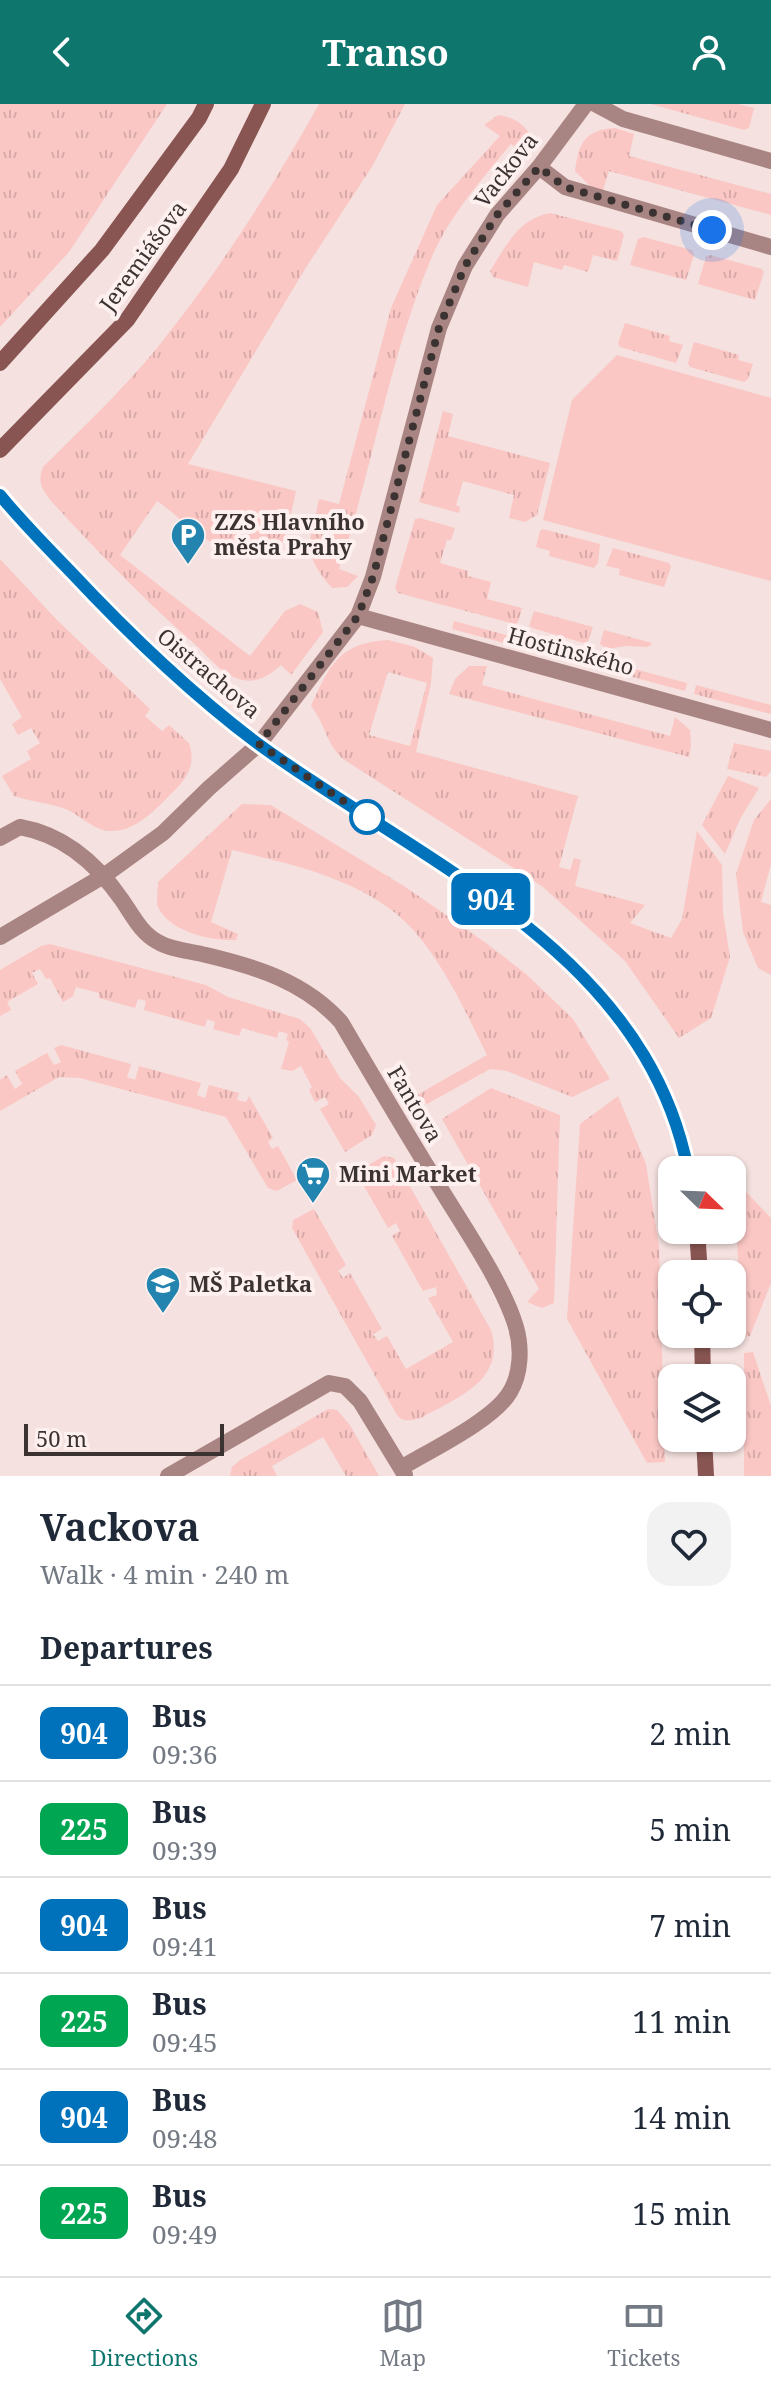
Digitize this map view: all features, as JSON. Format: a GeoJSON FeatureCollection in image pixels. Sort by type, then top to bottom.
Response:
{"type":"FeatureCollection","features":[{"type":"Feature","properties":{"kind":"street","name":"Jeremiášova"},"geometry":{"type":"LineString","coordinates":[[0,363],[102,250],[199,118],[206,104]]}},
{"type":"Feature","properties":{"kind":"street","name":"Jeremiášova"},"geometry":{"type":"LineString","coordinates":[[0,450],[127,320],[231,169],[263,104]]}},
{"type":"Feature","properties":{"kind":"street","name":"Vackova"},"geometry":{"type":"LineString","coordinates":[[259,744],[358,616],[373,577],[439,328],[465,266],[497,215],[539,167],[586,104]]}},
{"type":"Feature","properties":{"kind":"street"},"geometry":{"type":"LineString","coordinates":[[595,104],[623,119],[771,161]]}},
{"type":"Feature","properties":{"kind":"street"},"geometry":{"type":"LineString","coordinates":[[539,167],[565,187],[771,247]]}},
{"type":"Feature","properties":{"kind":"street","name":"Oistrachova"},"geometry":{"type":"LineString","coordinates":[[0,495],[136,639],[216,711],[259,744],[512,913],[582,975],[614,1011],[653,1073],[684,1156]]}},
{"type":"Feature","properties":{"kind":"street","name":"Hostinského"},"geometry":{"type":"LineString","coordinates":[[358,616],[771,730]]}},
{"type":"Feature","properties":{"kind":"street"},"geometry":{"type":"LineString","coordinates":[[0,937],[105,875],[163,833],[259,744]]}},
{"type":"Feature","properties":{"kind":"street","name":"Fantova"},"geometry":{"type":"LineString","coordinates":[[0,838],[20,827],[49,833],[105,875],[147,935],[161,944],[248,964],[300,987],[341,1022],[463,1225],[510,1310],[520,1346],[519,1363],[510,1393],[474,1424],[403,1472]]}},
{"type":"Feature","properties":{"kind":"street"},"geometry":{"type":"LineString","coordinates":[[168,1476],[329,1383],[345,1386],[360,1401],[403,1472]]}},
{"type":"Feature","properties":{"kind":"street"},"geometry":{"type":"LineString","coordinates":[[705,1452],[706,1476]]}},
{"type":"Feature","properties":{"kind":"green space"},"geometry":{"type":"Polygon","coordinates":[[[0,104],[167,104],[69,252],[0,327],[0,104]]]}},
{"type":"Feature","properties":{"kind":"green space"},"geometry":{"type":"Polygon","coordinates":[[[319,104],[405,104],[373,165],[305,269],[188,464],[296,491],[281,545],[250,551],[219,546],[157,501],[120,555],[250,656],[285,611],[300,604],[318,612],[323,632],[291,675],[281,665],[264,677],[243,680],[219,667],[123,576],[51,501],[40,477],[43,467],[130,379],[180,319],[243,229],[319,104]]]}},
{"type":"Feature","properties":{"kind":"green space"},"geometry":{"type":"Polygon","coordinates":[[[651,104],[738,104],[754,108],[749,128],[744,130],[651,104]]]}},
{"type":"Feature","properties":{"kind":"green space"},"geometry":{"type":"Polygon","coordinates":[[[498,115],[515,120],[530,134],[533,139],[528,155],[511,144],[478,184],[438,243],[416,297],[392,374],[339,569],[358,576],[347,587],[332,588],[311,556],[311,537],[319,499],[339,504],[391,308],[437,205],[500,136],[484,125],[498,115]]]}},
{"type":"Feature","properties":{"kind":"green space"},"geometry":{"type":"Polygon","coordinates":[[[615,128],[634,134],[629,156],[771,194],[771,215],[609,171],[603,190],[591,187],[575,171],[581,146],[590,135],[615,128]]]}},
{"type":"Feature","properties":{"kind":"green space"},"geometry":{"type":"Polygon","coordinates":[[[550,213],[621,231],[624,235],[617,261],[593,255],[588,272],[564,265],[562,270],[534,262],[528,287],[493,277],[490,271],[521,227],[550,213]]]}},
{"type":"Feature","properties":{"kind":"green space"},"geometry":{"type":"Polygon","coordinates":[[[643,237],[692,250],[694,255],[686,280],[630,265],[638,239],[643,237]]]}},
{"type":"Feature","properties":{"kind":"green space"},"geometry":{"type":"Polygon","coordinates":[[[710,255],[762,269],[764,272],[755,300],[698,284],[706,257],[710,255]]]}},
{"type":"Feature","properties":{"kind":"green space"},"geometry":{"type":"Polygon","coordinates":[[[625,323],[670,336],[669,341],[683,345],[676,363],[620,347],[618,343],[625,323]]]}},
{"type":"Feature","properties":{"kind":"green space"},"geometry":{"type":"Polygon","coordinates":[[[694,342],[739,355],[738,360],[753,364],[748,379],[744,382],[690,367],[688,363],[694,342]]]}},
{"type":"Feature","properties":{"kind":"green space"},"geometry":{"type":"Polygon","coordinates":[[[617,355],[771,398],[771,581],[543,520],[572,400],[617,355]]]}},
{"type":"Feature","properties":{"kind":"green space"},"geometry":{"type":"Polygon","coordinates":[[[443,411],[453,414],[448,436],[550,463],[537,515],[525,522],[509,518],[514,495],[463,481],[456,505],[460,507],[459,513],[419,502],[443,411]]]}},
{"type":"Feature","properties":{"kind":"green space"},"geometry":{"type":"Polygon","coordinates":[[[415,519],[455,528],[451,540],[447,540],[440,563],[468,571],[468,576],[491,582],[487,599],[522,608],[518,622],[515,624],[398,593],[395,588],[415,519]]]}},
{"type":"Feature","properties":{"kind":"green space"},"geometry":{"type":"Polygon","coordinates":[[[543,529],[600,544],[598,563],[594,568],[549,556],[550,551],[536,547],[543,529]]]}},
{"type":"Feature","properties":{"kind":"green space"},"geometry":{"type":"Polygon","coordinates":[[[613,548],[669,563],[671,567],[664,587],[619,575],[620,569],[606,566],[613,548]]]}},
{"type":"Feature","properties":{"kind":"green space"},"geometry":{"type":"Polygon","coordinates":[[[0,559],[57,620],[150,709],[145,716],[162,731],[169,725],[189,743],[192,758],[183,781],[149,815],[131,827],[111,831],[100,829],[68,810],[14,796],[2,776],[31,759],[27,751],[40,743],[31,728],[18,735],[12,724],[22,717],[0,679],[0,559]]]}},
{"type":"Feature","properties":{"kind":"green space"},"geometry":{"type":"Polygon","coordinates":[[[534,611],[593,627],[588,641],[584,643],[532,628],[529,626],[534,611]]]}},
{"type":"Feature","properties":{"kind":"green space"},"geometry":{"type":"Polygon","coordinates":[[[454,621],[687,683],[685,691],[452,629],[454,621]]]}},
{"type":"Feature","properties":{"kind":"green space"},"geometry":{"type":"Polygon","coordinates":[[[604,630],[652,643],[648,647],[608,649],[600,644],[604,630]]]}},
{"type":"Feature","properties":{"kind":"green space"},"geometry":{"type":"Polygon","coordinates":[[[388,640],[415,647],[433,658],[431,683],[416,752],[578,796],[559,867],[570,870],[574,858],[581,860],[575,886],[645,905],[630,923],[671,938],[682,919],[697,831],[722,865],[723,913],[730,957],[711,1018],[679,1038],[625,961],[543,887],[337,753],[311,706],[338,658],[371,642],[388,640]],[[388,672],[369,735],[410,746],[427,683],[388,672]]]}},
{"type":"Feature","properties":{"kind":"green space"},"geometry":{"type":"Polygon","coordinates":[[[469,666],[487,666],[482,685],[670,736],[675,717],[690,730],[689,757],[449,694],[455,679],[469,666]]]}},
{"type":"Feature","properties":{"kind":"green space"},"geometry":{"type":"Polygon","coordinates":[[[696,685],[771,705],[771,714],[694,694],[696,685]]]}},
{"type":"Feature","properties":{"kind":"green space"},"geometry":{"type":"Polygon","coordinates":[[[734,743],[771,751],[771,771],[766,777],[727,769],[734,743]]]}},
{"type":"Feature","properties":{"kind":"green space"},"geometry":{"type":"Polygon","coordinates":[[[728,776],[759,788],[740,819],[725,854],[702,825],[728,776]]]}},
{"type":"Feature","properties":{"kind":"green space"},"geometry":{"type":"Polygon","coordinates":[[[771,799],[771,864],[761,902],[771,905],[771,975],[758,968],[743,932],[736,874],[754,820],[771,799]]]}},
{"type":"Feature","properties":{"kind":"green space"},"geometry":{"type":"Polygon","coordinates":[[[242,804],[271,805],[407,888],[486,943],[526,974],[573,1019],[610,1079],[572,1097],[507,1071],[490,1069],[427,1104],[417,1095],[487,1055],[463,1007],[426,946],[397,914],[354,888],[306,869],[232,850],[211,922],[238,934],[236,940],[203,937],[172,923],[158,907],[158,882],[242,804]]]}},
{"type":"Feature","properties":{"kind":"green space"},"geometry":{"type":"Polygon","coordinates":[[[50,944],[206,985],[228,997],[300,1019],[310,1028],[340,1078],[359,1097],[376,1125],[372,1135],[345,1152],[320,1109],[329,1104],[325,1097],[315,1102],[309,1090],[312,1087],[301,1066],[292,1071],[281,1069],[289,1042],[286,1040],[288,1034],[279,1031],[277,1038],[242,1028],[239,1036],[213,1029],[215,1022],[207,1019],[205,1027],[144,1010],[146,1001],[138,999],[135,1008],[99,998],[99,993],[76,987],[73,996],[63,1002],[50,978],[46,979],[40,969],[32,973],[38,984],[7,1002],[11,1010],[0,1016],[0,970],[50,944]]]}},
{"type":"Feature","properties":{"kind":"green space"},"geometry":{"type":"Polygon","coordinates":[[[61,1045],[131,1064],[127,1077],[135,1080],[139,1066],[201,1083],[197,1095],[205,1098],[209,1085],[239,1093],[237,1100],[246,1102],[249,1096],[273,1138],[268,1142],[272,1149],[278,1146],[297,1180],[277,1191],[268,1188],[226,1117],[80,1078],[59,1077],[0,1111],[0,1080],[7,1075],[15,1089],[22,1084],[15,1071],[47,1053],[54,1065],[61,1062],[54,1048],[61,1045]]]}},
{"type":"Feature","properties":{"kind":"green space"},"geometry":{"type":"Polygon","coordinates":[[[491,1088],[560,1115],[554,1303],[542,1308],[527,1302],[539,1289],[442,1119],[491,1088]]]}},
{"type":"Feature","properties":{"kind":"green space"},"geometry":{"type":"Polygon","coordinates":[[[618,1096],[646,1164],[659,1246],[658,1348],[662,1348],[662,1364],[658,1364],[658,1452],[665,1452],[665,1462],[647,1463],[567,1319],[580,1124],[618,1096]]]}},
{"type":"Feature","properties":{"kind":"green space"},"geometry":{"type":"Polygon","coordinates":[[[384,1156],[394,1158],[491,1330],[494,1348],[492,1362],[476,1385],[450,1403],[411,1420],[397,1415],[292,1228],[293,1220],[314,1209],[346,1265],[338,1271],[343,1278],[350,1273],[382,1329],[373,1334],[378,1341],[387,1336],[406,1369],[453,1342],[428,1298],[437,1295],[436,1287],[423,1291],[392,1236],[400,1231],[396,1223],[388,1228],[356,1172],[384,1156]]]}},
{"type":"Feature","properties":{"kind":"green space"},"geometry":{"type":"Polygon","coordinates":[[[746,1192],[771,1218],[771,1283],[750,1336],[746,1337],[746,1260],[738,1260],[737,1244],[746,1244],[746,1192]]]}},
{"type":"Feature","properties":{"kind":"green space"},"geometry":{"type":"Polygon","coordinates":[[[753,1352],[771,1406],[771,1476],[744,1476],[744,1353],[753,1352]]]}},
{"type":"Feature","properties":{"kind":"green space"},"geometry":{"type":"Polygon","coordinates":[[[328,1409],[337,1410],[350,1425],[379,1476],[346,1476],[323,1437],[272,1466],[277,1476],[230,1476],[232,1467],[240,1460],[328,1409]]]}},
{"type":"Feature","properties":{"kind":"bus line","name":"904"},"geometry":{"type":"LineString","coordinates":[[0,495],[136,639],[216,711],[304,776],[512,913],[553,947],[614,1011],[637,1043],[664,1095],[684,1156]]}},
{"type":"Feature","properties":{"kind":"place","name":"ZZS Hlavního města Prahy"},"geometry":{"type":"Point","coordinates":[188,566]}},
{"type":"Feature","properties":{"kind":"place","name":"Mini Market"},"geometry":{"type":"Point","coordinates":[313,1205]}},
{"type":"Feature","properties":{"kind":"place","name":"MŠ Paletka"},"geometry":{"type":"Point","coordinates":[163,1315]}},
{"type":"Feature","properties":{"kind":"route"},"geometry":{"type":"LineString","coordinates":[[367,817],[259,744],[358,616],[373,577],[439,328],[465,266],[497,215],[539,167],[565,187],[712,230]]}}]}
